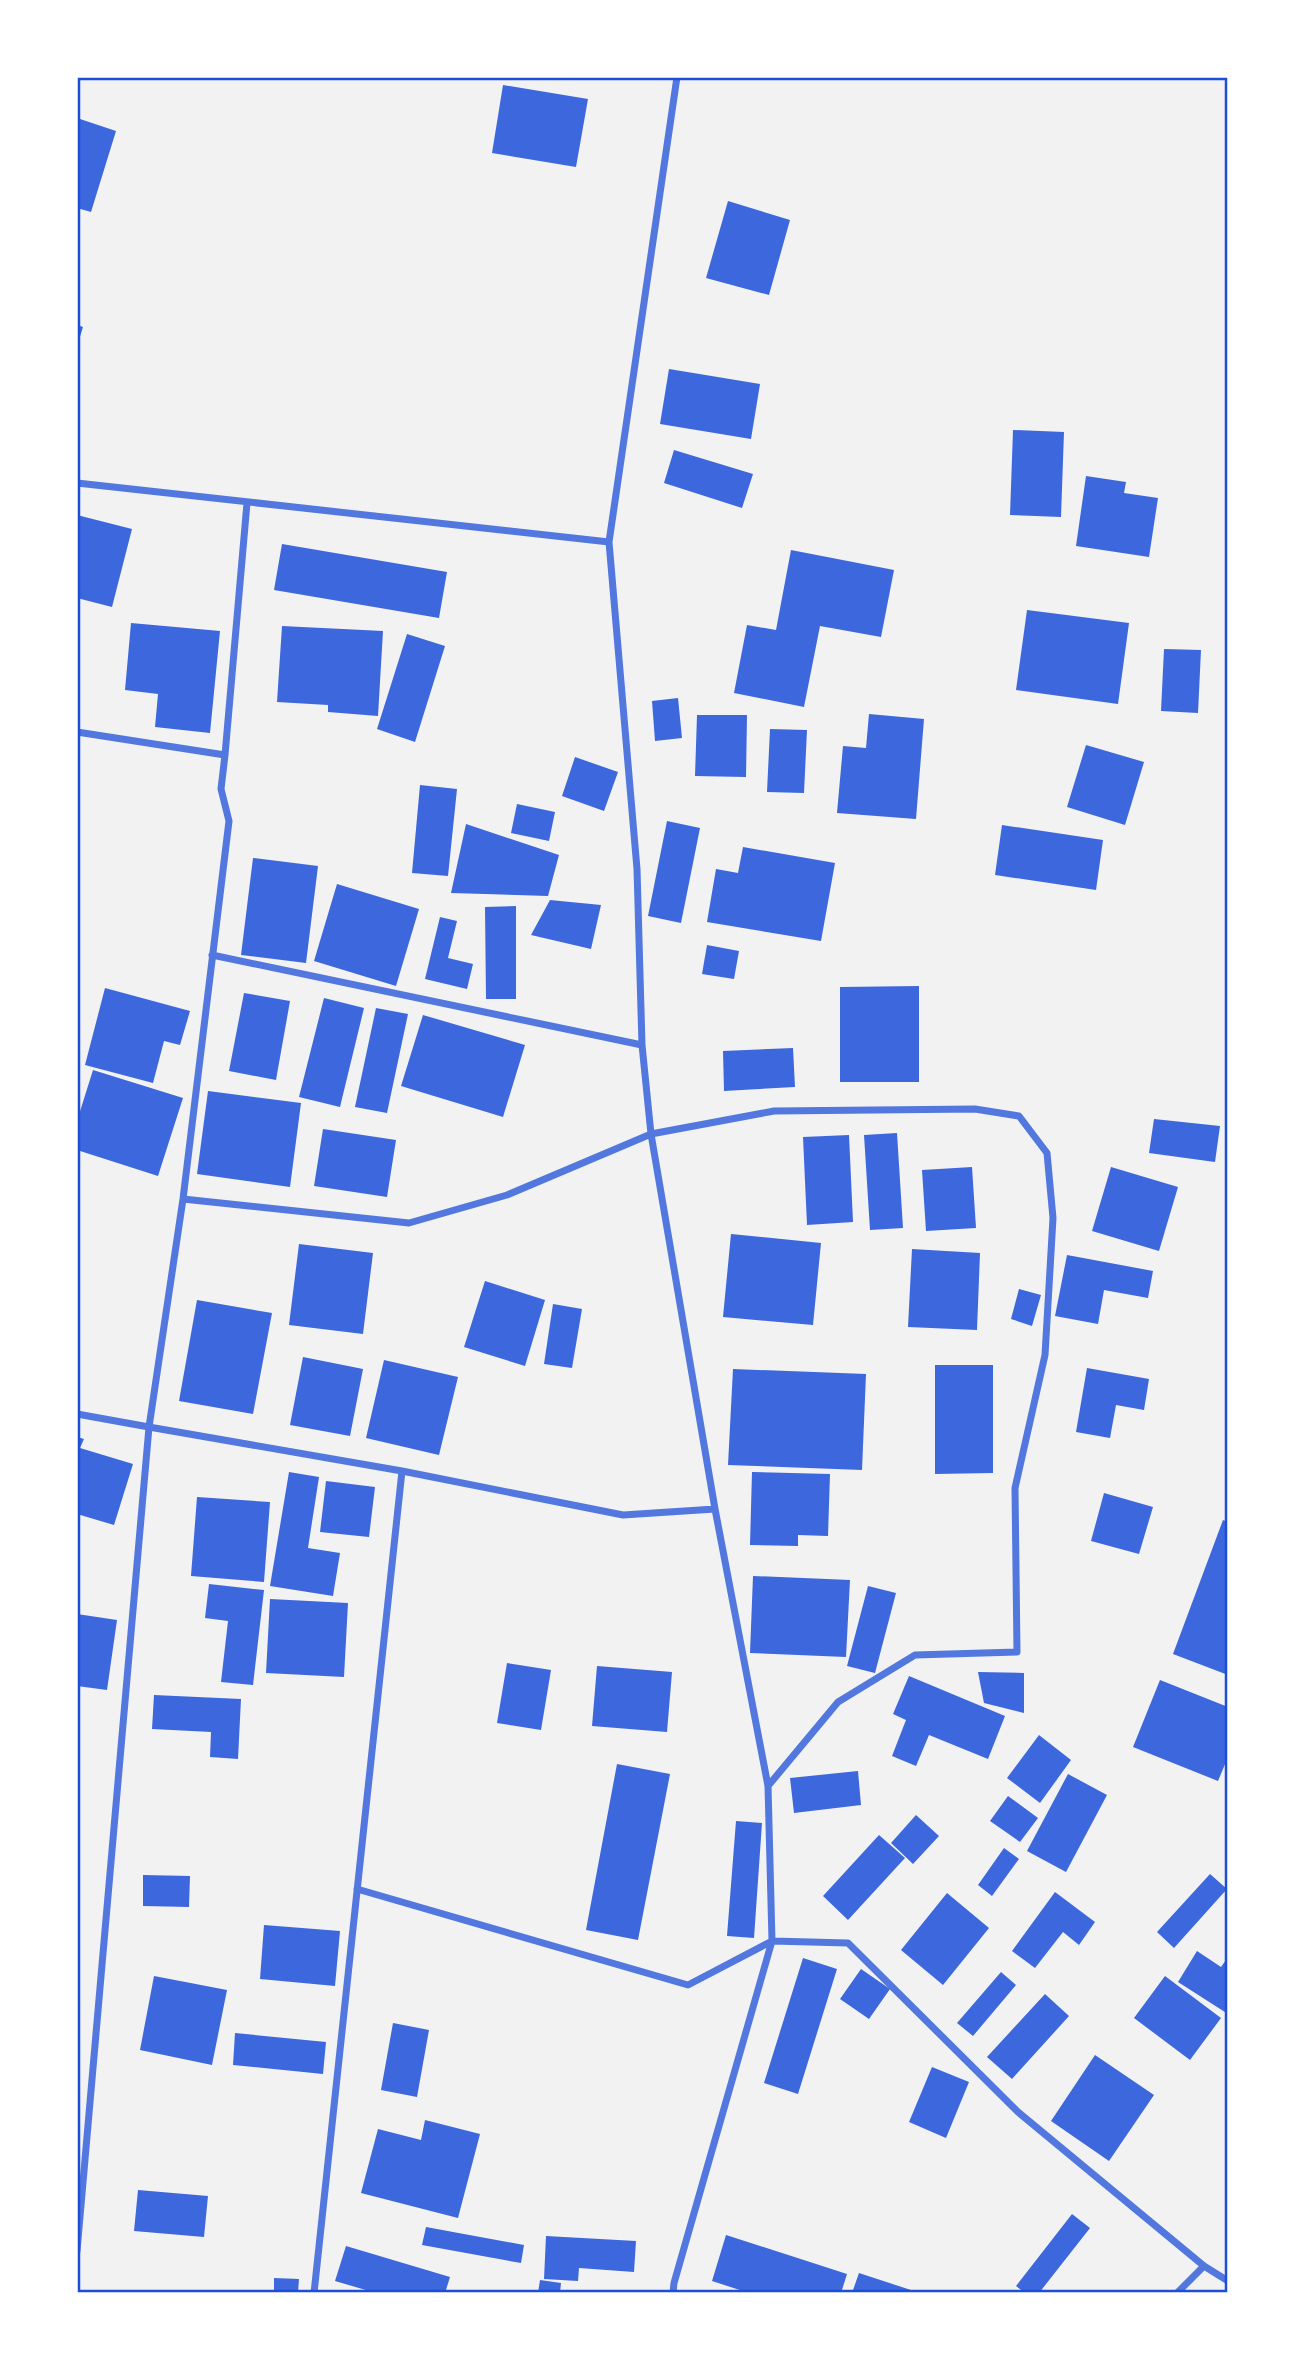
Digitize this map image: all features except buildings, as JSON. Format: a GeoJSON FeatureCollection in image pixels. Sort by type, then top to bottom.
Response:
{"type":"FeatureCollection","features":[{"type":"Feature","properties":{"kind":"street"},"geometry":{"type":"LineString","coordinates":[[673,2293],[772,1941],[768,1786],[715,1509],[652,1134],[642,1045],[636,869],[609,542],[677,77]]}},
{"type":"Feature","properties":{"kind":"street"},"geometry":{"type":"LineString","coordinates":[[77,484],[609,542]]}},
{"type":"Feature","properties":{"kind":"street"},"geometry":{"type":"LineString","coordinates":[[77,2251],[81,2164],[149,1427],[183,1199],[229,821],[221,789],[247,503]]}},
{"type":"Feature","properties":{"kind":"street"},"geometry":{"type":"LineString","coordinates":[[77,732],[225,755]]}},
{"type":"Feature","properties":{"kind":"street"},"geometry":{"type":"LineString","coordinates":[[212,955],[642,1045]]}},
{"type":"Feature","properties":{"kind":"street"},"geometry":{"type":"LineString","coordinates":[[183,1199],[409,1223],[507,1195],[652,1134],[774,1111],[975,1109],[1019,1116],[1047,1153],[1054,1218],[1045,1355],[1014,1488],[1017,1652],[915,1655],[838,1702],[768,1786]]}},
{"type":"Feature","properties":{"kind":"street"},"geometry":{"type":"LineString","coordinates":[[77,1414],[402,1471],[622,1515],[715,1509]]}},
{"type":"Feature","properties":{"kind":"street"},"geometry":{"type":"LineString","coordinates":[[314,2293],[402,1471]]}},
{"type":"Feature","properties":{"kind":"street"},"geometry":{"type":"LineString","coordinates":[[357,1889],[688,1985],[772,1941],[848,1944],[1018,2112],[1203,2266],[1228,2281]]}},
{"type":"Feature","properties":{"kind":"street"},"geometry":{"type":"LineString","coordinates":[[1177,2293],[1203,2266]]}}]}
